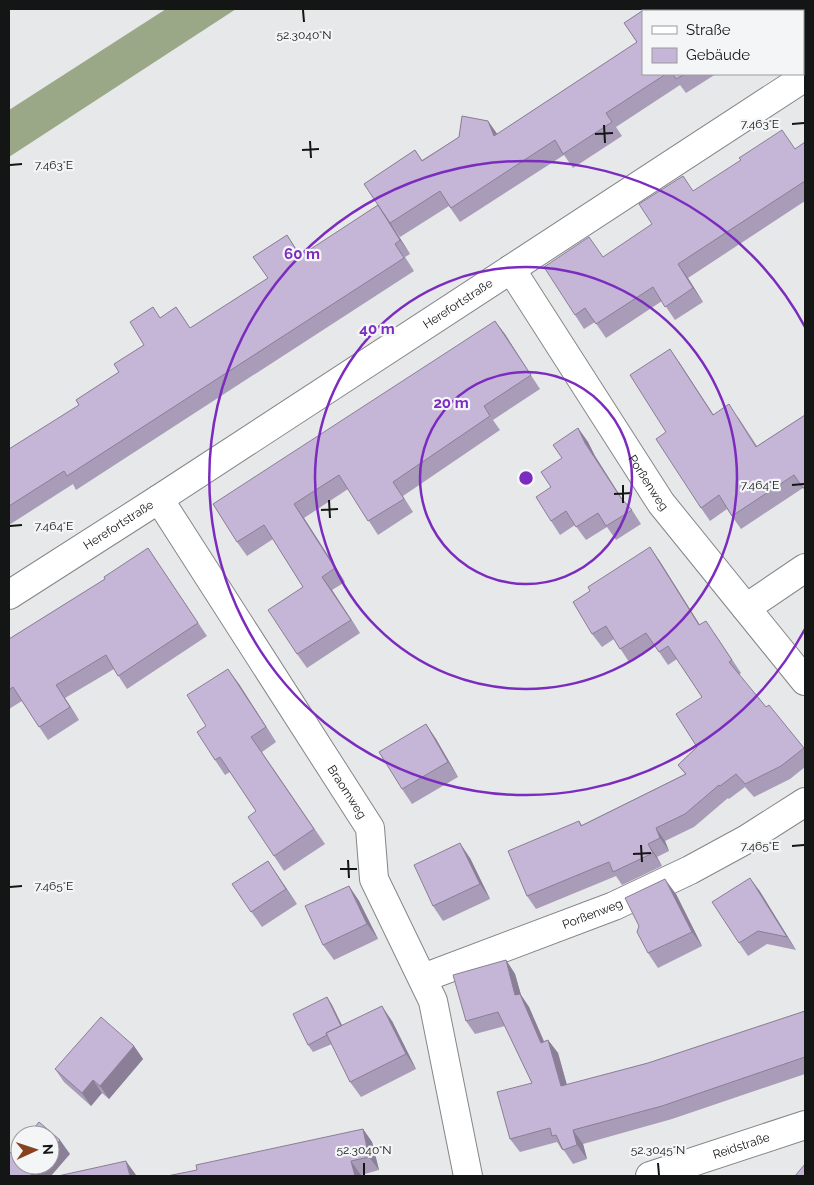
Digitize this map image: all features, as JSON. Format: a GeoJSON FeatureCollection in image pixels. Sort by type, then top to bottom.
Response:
{"type":"FeatureCollection","features":[{"type":"Feature","properties":{"kind":"street","name":"Herefortstraße"},"geometry":{"type":"LineString","coordinates":[[9,595],[805,77]]}},
{"type":"Feature","properties":{"kind":"street","name":"Porßenweg"},"geometry":{"type":"LineString","coordinates":[[510,269],[661,503],[805,681]]}},
{"type":"Feature","properties":{"kind":"street","name":"Braomweg"},"geometry":{"type":"LineString","coordinates":[[159,499],[370,828],[374,879],[433,1001],[468,1176]]}},
{"type":"Feature","properties":{"kind":"street"},"geometry":{"type":"LineString","coordinates":[[746,608],[805,568]]}},
{"type":"Feature","properties":{"kind":"street","name":"Porßenweg"},"geometry":{"type":"LineString","coordinates":[[423,978],[614,906],[690,870],[747,839],[805,802]]}},
{"type":"Feature","properties":{"kind":"street","name":"Reidstraße"},"geometry":{"type":"LineString","coordinates":[[650,1176],[805,1126]]}},
{"type":"Feature","properties":{"kind":"green space"},"geometry":{"type":"Polygon","coordinates":[[[166,9],[236,9],[9,157],[9,110],[166,9]]]}},
{"type":"Feature","properties":{"kind":"building"},"geometry":{"type":"Polygon","coordinates":[[[645,9],[728,9],[726,10],[644,10],[645,9]]]}},
{"type":"Feature","properties":{"kind":"building"},"geometry":{"type":"Polygon","coordinates":[[[642,11],[642,75],[664,75],[606,113],[612,122],[563,154],[555,140],[451,208],[440,191],[390,223],[364,184],[415,150],[422,161],[459,137],[462,116],[488,121],[494,136],[637,42],[624,23],[642,11]]]}},
{"type":"Feature","properties":{"kind":"building"},"geometry":{"type":"Polygon","coordinates":[[[674,75],[683,75],[676,79],[674,75]]]}},
{"type":"Feature","properties":{"kind":"building"},"geometry":{"type":"Polygon","coordinates":[[[782,130],[795,149],[805,142],[805,181],[678,264],[693,288],[665,307],[653,287],[596,324],[585,308],[575,315],[544,267],[589,237],[603,257],[652,224],[639,204],[683,176],[693,191],[741,160],[739,158],[782,130]]]}},
{"type":"Feature","properties":{"kind":"building"},"geometry":{"type":"Polygon","coordinates":[[[378,205],[400,240],[395,244],[404,258],[67,476],[64,471],[9,506],[9,449],[79,405],[76,400],[119,372],[114,364],[144,345],[130,322],[153,307],[160,318],[176,307],[190,328],[268,278],[253,257],[287,235],[300,256],[378,205]]]}},
{"type":"Feature","properties":{"kind":"building"},"geometry":{"type":"Polygon","coordinates":[[[495,321],[531,375],[484,406],[490,416],[393,482],[404,499],[368,521],[339,475],[294,504],[335,568],[322,577],[351,620],[297,654],[268,610],[303,587],[264,525],[237,542],[213,504],[495,321]]]}},
{"type":"Feature","properties":{"kind":"building"},"geometry":{"type":"Polygon","coordinates":[[[670,349],[713,415],[729,404],[756,447],[805,415],[805,486],[803,488],[794,475],[732,516],[719,495],[701,508],[656,439],[666,432],[630,375],[670,349]]]}},
{"type":"Feature","properties":{"kind":"building"},"geometry":{"type":"Polygon","coordinates":[[[578,428],[585,443],[621,498],[632,510],[606,526],[598,513],[576,527],[566,511],[551,521],[536,497],[551,487],[541,472],[562,458],[553,445],[578,428]]]}},
{"type":"Feature","properties":{"kind":"building"},"geometry":{"type":"Polygon","coordinates":[[[650,547],[699,625],[706,621],[732,660],[729,662],[766,707],[769,705],[804,748],[781,766],[745,784],[736,774],[719,785],[685,814],[656,828],[660,838],[648,844],[653,853],[613,872],[609,862],[527,896],[508,851],[579,821],[581,826],[686,774],[678,765],[697,747],[676,714],[702,697],[668,646],[659,652],[646,633],[620,649],[606,626],[592,634],[573,602],[590,591],[588,587],[650,547]]]}},
{"type":"Feature","properties":{"kind":"building"},"geometry":{"type":"Polygon","coordinates":[[[148,548],[198,623],[118,676],[106,655],[56,685],[70,707],[39,727],[13,687],[9,690],[9,639],[105,579],[104,577],[148,548]]]}},
{"type":"Feature","properties":{"kind":"building"},"geometry":{"type":"Polygon","coordinates":[[[228,669],[266,727],[251,737],[314,829],[274,856],[248,817],[256,811],[220,757],[215,760],[197,732],[206,726],[187,695],[228,669]]]}},
{"type":"Feature","properties":{"kind":"building"},"geometry":{"type":"Polygon","coordinates":[[[426,724],[448,762],[402,789],[379,752],[426,724]]]}},
{"type":"Feature","properties":{"kind":"building"},"geometry":{"type":"Polygon","coordinates":[[[460,843],[480,884],[433,906],[414,865],[460,843]]]}},
{"type":"Feature","properties":{"kind":"building"},"geometry":{"type":"Polygon","coordinates":[[[268,861],[286,889],[251,912],[232,884],[268,861]]]}},
{"type":"Feature","properties":{"kind":"building"},"geometry":{"type":"Polygon","coordinates":[[[750,878],[787,937],[758,931],[739,943],[712,902],[750,878]]]}},
{"type":"Feature","properties":{"kind":"building"},"geometry":{"type":"Polygon","coordinates":[[[665,879],[692,932],[648,953],[637,932],[639,926],[625,898],[665,879]]]}},
{"type":"Feature","properties":{"kind":"building"},"geometry":{"type":"Polygon","coordinates":[[[349,886],[367,924],[323,945],[305,906],[349,886]]]}},
{"type":"Feature","properties":{"kind":"building"},"geometry":{"type":"Polygon","coordinates":[[[506,960],[515,995],[520,994],[541,1043],[548,1040],[561,1086],[648,1063],[805,1011],[805,1057],[662,1106],[573,1130],[577,1145],[563,1150],[556,1135],[552,1136],[550,1128],[510,1139],[497,1092],[532,1083],[498,1012],[466,1021],[453,975],[506,960]]]}},
{"type":"Feature","properties":{"kind":"building"},"geometry":{"type":"Polygon","coordinates":[[[327,997],[341,1026],[308,1045],[293,1014],[327,997]]]}},
{"type":"Feature","properties":{"kind":"building"},"geometry":{"type":"Polygon","coordinates":[[[382,1006],[406,1054],[350,1082],[326,1033],[382,1006]]]}},
{"type":"Feature","properties":{"kind":"building"},"geometry":{"type":"Polygon","coordinates":[[[101,1017],[134,1046],[100,1086],[93,1080],[82,1093],[55,1069],[101,1017]]]}},
{"type":"Feature","properties":{"kind":"building"},"geometry":{"type":"Polygon","coordinates":[[[363,1129],[369,1157],[351,1161],[355,1176],[167,1176],[197,1170],[196,1165],[363,1129]]]}},
{"type":"Feature","properties":{"kind":"building"},"geometry":{"type":"Polygon","coordinates":[[[9,1151],[10,1175],[30,1176],[9,1176],[9,1151]]]}},
{"type":"Feature","properties":{"kind":"building"},"geometry":{"type":"Polygon","coordinates":[[[126,1161],[130,1176],[58,1176],[126,1161]]]}},
{"type":"Feature","properties":{"kind":"building"},"geometry":{"type":"Polygon","coordinates":[[[805,1164],[805,1176],[795,1176],[805,1164]]]}}]}
